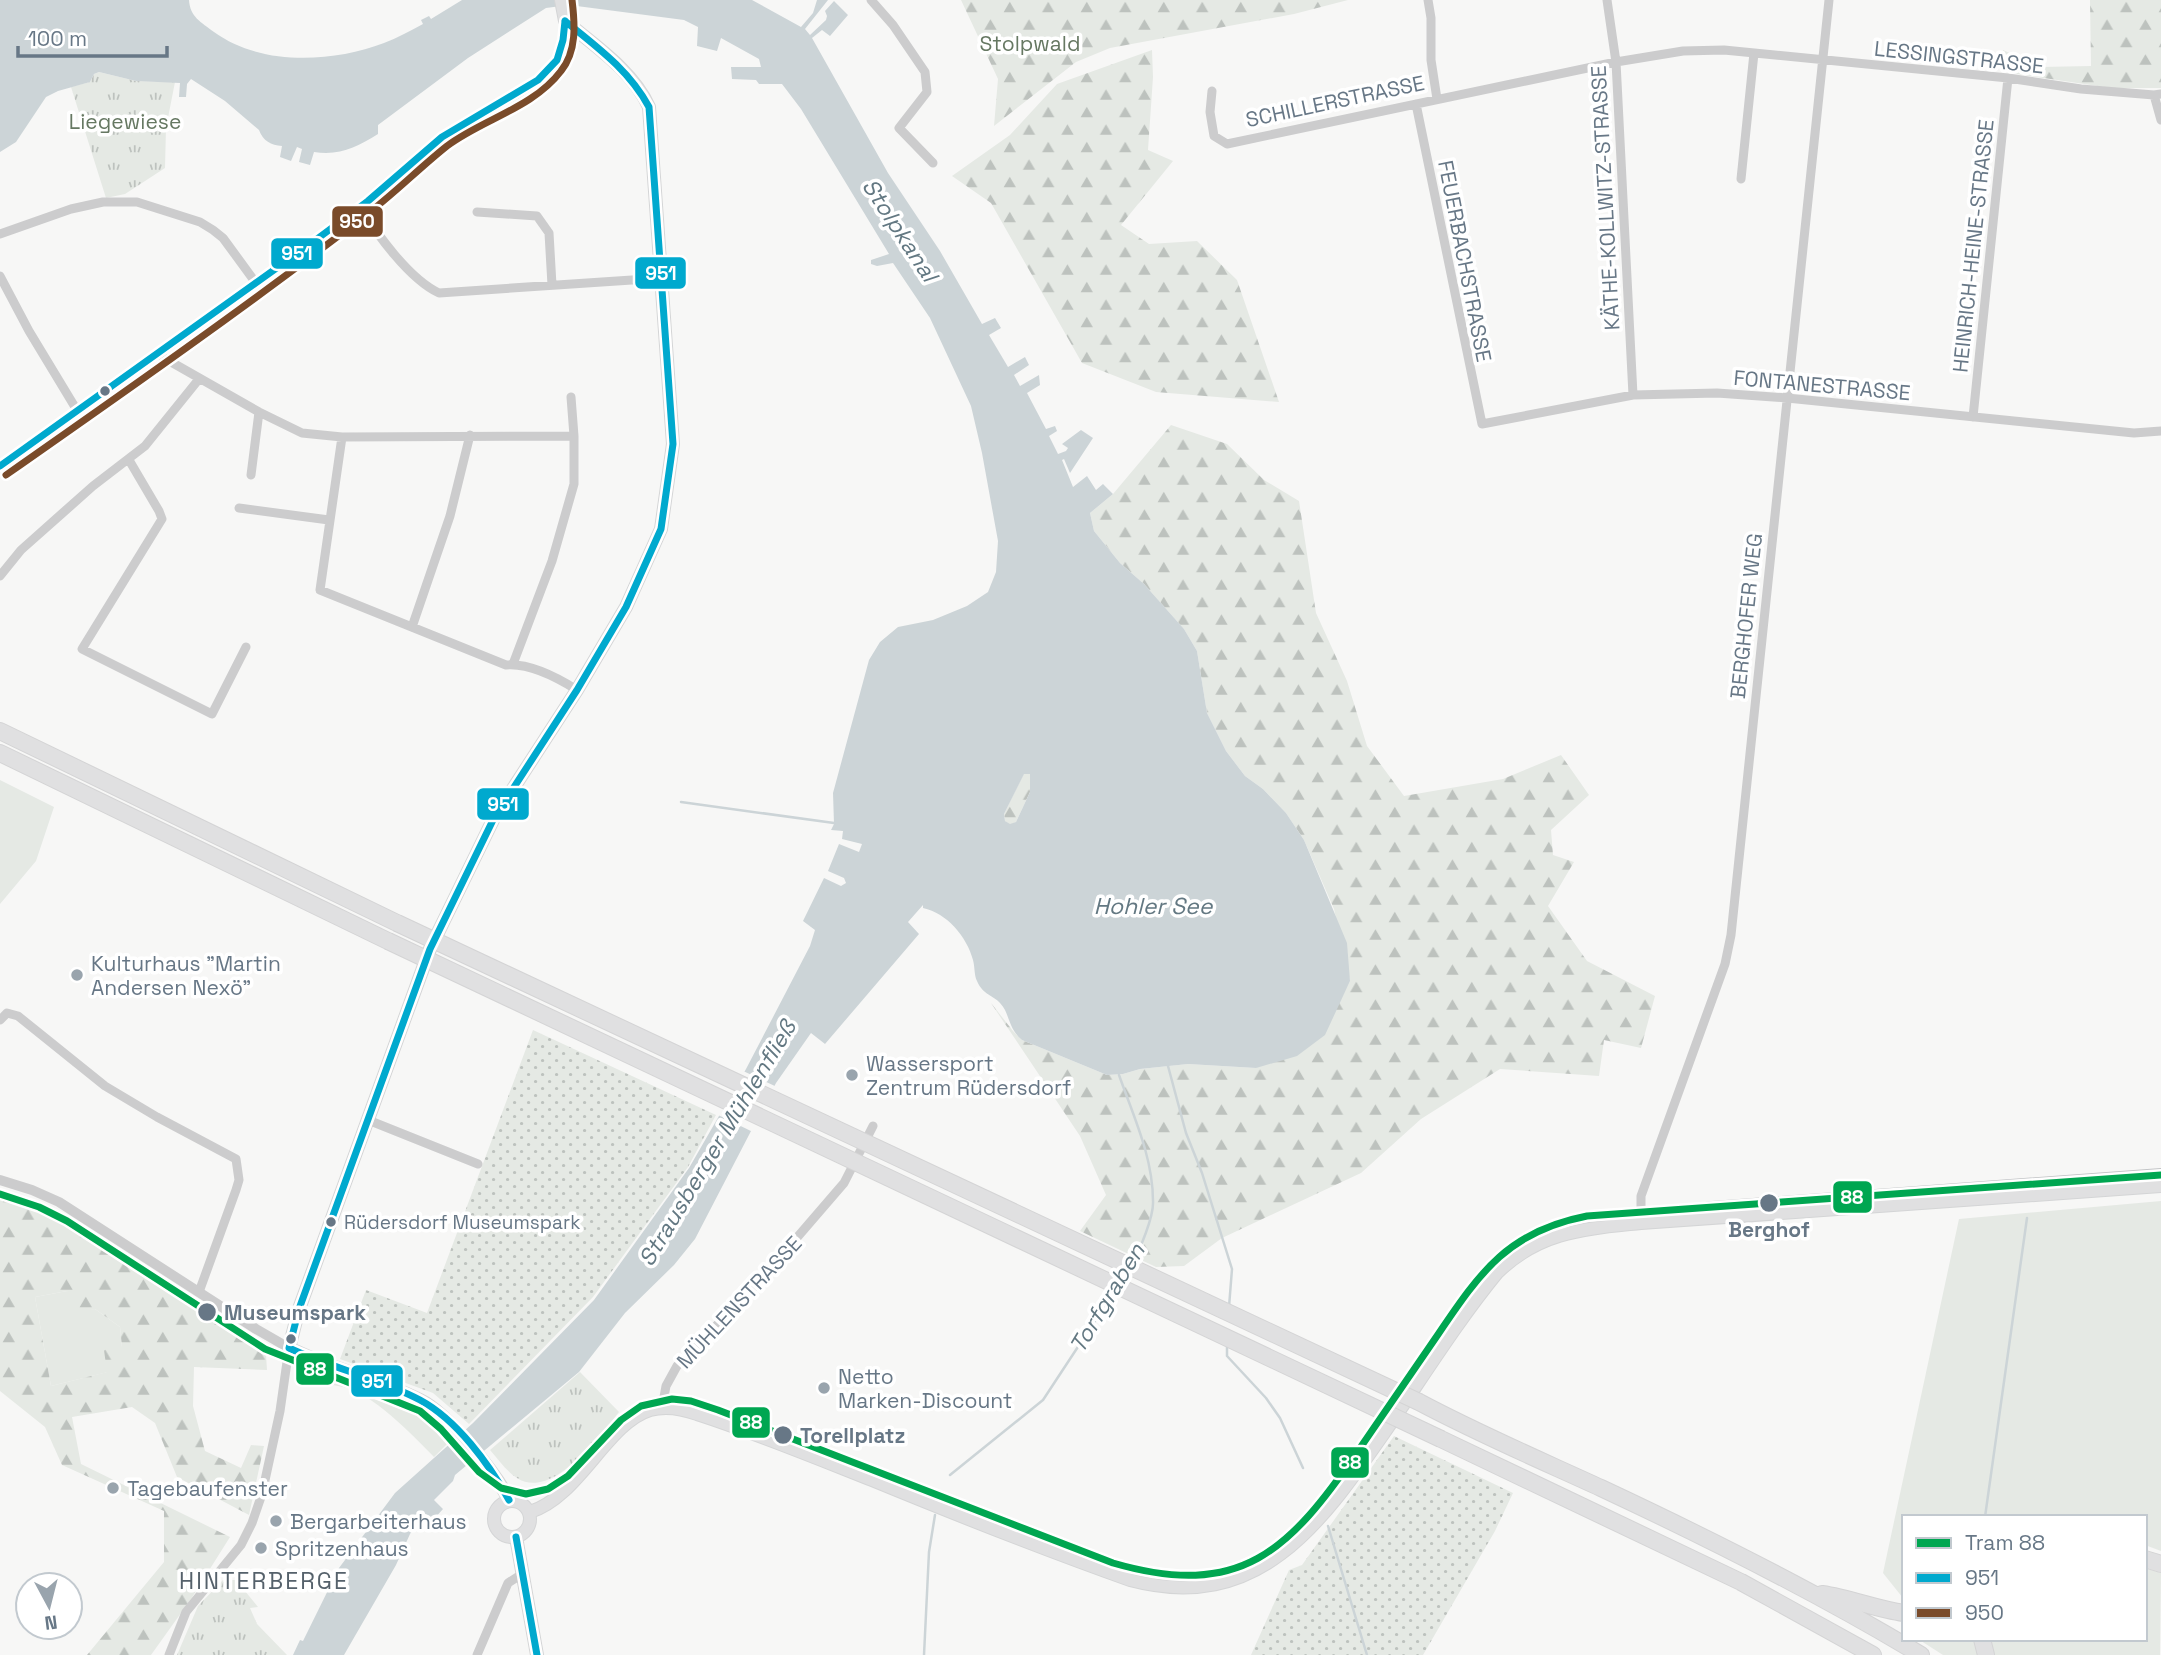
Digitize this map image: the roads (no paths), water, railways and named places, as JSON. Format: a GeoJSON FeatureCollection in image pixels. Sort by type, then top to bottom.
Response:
{"type":"FeatureCollection","features":[{"type":"Feature","properties":{"kind":"highway"},"geometry":{"type":"LineString","coordinates":[[0,731],[397,923],[1419,1402],[1483,1436],[1602,1489],[1812,1593],[1921,1655]]}},
{"type":"Feature","properties":{"kind":"highway"},"geometry":{"type":"LineString","coordinates":[[0,753],[388,941],[1741,1582],[1873,1655]]}},
{"type":"Feature","properties":{"kind":"highway"},"geometry":{"type":"LineString","coordinates":[[1812,1593],[1845,1597],[1874,1608],[1902,1613]]}},
{"type":"Feature","properties":{"kind":"main road"},"geometry":{"type":"LineString","coordinates":[[509,1500],[493,1474],[446,1421],[422,1401],[289,1348],[296,1318],[430,949],[494,818],[577,690],[626,607],[661,529],[673,444],[649,107],[643,93],[563,11]]}},
{"type":"Feature","properties":{"kind":"main road"},"geometry":{"type":"LineString","coordinates":[[530,1512],[544,1506],[571,1484],[632,1419],[662,1408],[675,1409],[708,1418],[1130,1580],[1166,1587],[1214,1584],[1241,1576],[1273,1560],[1296,1544],[1352,1479],[1483,1290],[1504,1266],[1530,1248],[1563,1233],[1642,1223],[2161,1186]]}},
{"type":"Feature","properties":{"kind":"main road"},"geometry":{"type":"LineString","coordinates":[[509,1500],[522,1503],[530,1512],[529,1528],[516,1537],[500,1532],[494,1522],[499,1506],[509,1500]]}},
{"type":"Feature","properties":{"kind":"main road"},"geometry":{"type":"LineString","coordinates":[[516,1537],[537,1655]]}},
{"type":"Feature","properties":{"kind":"street"},"geometry":{"type":"LineString","coordinates":[[870,0],[893,24],[925,72],[927,92],[899,128],[933,163]]}},
{"type":"Feature","properties":{"kind":"street","name":"SCHILLERSTRASSE"},"geometry":{"type":"LineString","coordinates":[[1212,92],[1210,112],[1214,136],[1227,144],[1437,99],[1431,60],[1428,0]]}},
{"type":"Feature","properties":{"kind":"street","name":"KÄTHE-KOLLWITZ-STRASSE"},"geometry":{"type":"LineString","coordinates":[[1607,0],[1616,62],[1633,395]]}},
{"type":"Feature","properties":{"kind":"street","name":"BERGHOFER WEG"},"geometry":{"type":"LineString","coordinates":[[1642,1223],[1642,1196],[1725,964],[1731,935],[1829,0]]}},
{"type":"Feature","properties":{"kind":"street"},"geometry":{"type":"LineString","coordinates":[[0,466],[360,207],[443,136],[478,113],[529,86],[551,69],[565,34],[563,11]]}},
{"type":"Feature","properties":{"kind":"street","name":"LESSINGSTRASSE"},"geometry":{"type":"LineString","coordinates":[[1437,99],[1616,62],[1684,51],[1724,50],[2157,95]]}},
{"type":"Feature","properties":{"kind":"street"},"geometry":{"type":"LineString","coordinates":[[1741,179],[1754,53]]}},
{"type":"Feature","properties":{"kind":"street","name":"HEINRICH-HEINE-STRASSE"},"geometry":{"type":"LineString","coordinates":[[1973,417],[2008,78]]}},
{"type":"Feature","properties":{"kind":"street"},"geometry":{"type":"LineString","coordinates":[[2157,95],[2161,120]]}},
{"type":"Feature","properties":{"kind":"street","name":"FEUERBACHSTRASSE"},"geometry":{"type":"LineString","coordinates":[[1416,104],[1482,424]]}},
{"type":"Feature","properties":{"kind":"street"},"geometry":{"type":"LineString","coordinates":[[0,234],[71,209],[103,202],[137,202],[200,222],[213,230],[223,238],[256,283]]}},
{"type":"Feature","properties":{"kind":"street"},"geometry":{"type":"LineString","coordinates":[[360,207],[383,242],[429,288],[439,293],[662,278]]}},
{"type":"Feature","properties":{"kind":"street"},"geometry":{"type":"LineString","coordinates":[[477,212],[537,216],[549,233],[552,285]]}},
{"type":"Feature","properties":{"kind":"street"},"geometry":{"type":"LineString","coordinates":[[0,276],[29,331],[78,412]]}},
{"type":"Feature","properties":{"kind":"street"},"geometry":{"type":"LineString","coordinates":[[157,354],[302,433],[342,437],[574,436]]}},
{"type":"Feature","properties":{"kind":"street"},"geometry":{"type":"LineString","coordinates":[[0,576],[21,550],[152,438],[199,379]]}},
{"type":"Feature","properties":{"kind":"street","name":"FONTANESTRASSE"},"geometry":{"type":"LineString","coordinates":[[1482,424],[1633,395],[1717,393],[2134,433],[2161,431]]}},
{"type":"Feature","properties":{"kind":"street"},"geometry":{"type":"LineString","coordinates":[[513,664],[552,561],[574,484],[571,397]]}},
{"type":"Feature","properties":{"kind":"street"},"geometry":{"type":"LineString","coordinates":[[251,475],[260,412]]}},
{"type":"Feature","properties":{"kind":"street"},"geometry":{"type":"LineString","coordinates":[[412,627],[450,516],[470,435]]}},
{"type":"Feature","properties":{"kind":"street"},"geometry":{"type":"LineString","coordinates":[[342,437],[320,590],[506,665],[513,664],[536,670],[577,690]]}},
{"type":"Feature","properties":{"kind":"street"},"geometry":{"type":"LineString","coordinates":[[129,460],[162,519],[82,649],[212,714],[246,647]]}},
{"type":"Feature","properties":{"kind":"street"},"geometry":{"type":"LineString","coordinates":[[239,508],[329,520]]}},
{"type":"Feature","properties":{"kind":"street"},"geometry":{"type":"LineString","coordinates":[[0,1020],[7,1013],[18,1016],[125,1099],[236,1159],[239,1180],[236,1191],[198,1292]]}},
{"type":"Feature","properties":{"kind":"street"},"geometry":{"type":"LineString","coordinates":[[368,1120],[478,1164]]}},
{"type":"Feature","properties":{"kind":"street","name":"MÜHLENSTRASSE"},"geometry":{"type":"LineString","coordinates":[[662,1408],[666,1386],[677,1366],[804,1231],[844,1183],[873,1126]]}},
{"type":"Feature","properties":{"kind":"street"},"geometry":{"type":"LineString","coordinates":[[0,1180],[59,1202],[289,1348],[262,1494],[252,1523],[241,1545],[186,1612],[169,1655]]}},
{"type":"Feature","properties":{"kind":"street"},"geometry":{"type":"LineString","coordinates":[[477,1655],[508,1583],[522,1574]]}},
{"type":"Feature","properties":{"kind":"water"},"geometry":{"type":"Polygon","coordinates":[[[0,0],[189,0],[197,19],[233,43],[274,56],[297,58],[342,55],[384,43],[423,24],[421,20],[429,16],[431,19],[462,0],[752,0],[801,27],[813,13],[817,0],[828,0],[805,29],[810,35],[826,20],[825,11],[834,1],[848,15],[830,36],[822,30],[812,38],[888,173],[940,251],[982,324],[995,318],[1001,328],[989,335],[1008,367],[1025,357],[1029,365],[1014,375],[1020,386],[1039,375],[1040,385],[1027,393],[1046,429],[1055,426],[1057,431],[1049,436],[1058,454],[1068,448],[1062,444],[1081,430],[1093,438],[1070,473],[1064,459],[1062,460],[1073,487],[1087,476],[1096,490],[1103,484],[1113,494],[1090,513],[1094,531],[1120,563],[1144,584],[1184,629],[1197,651],[1207,713],[1226,751],[1245,776],[1263,789],[1286,813],[1304,840],[1347,943],[1350,981],[1325,1035],[1297,1056],[1256,1068],[1188,1064],[1107,1075],[1022,1040],[1003,1007],[979,986],[970,951],[961,935],[948,921],[923,908],[923,905],[908,922],[919,934],[825,1044],[811,1033],[776,1083],[695,1239],[674,1265],[625,1313],[579,1372],[455,1475],[453,1481],[434,1500],[443,1509],[434,1519],[424,1513],[344,1655],[293,1655],[300,1640],[303,1641],[339,1568],[395,1493],[473,1423],[594,1300],[689,1168],[746,1069],[810,946],[815,930],[803,921],[824,878],[841,886],[846,883],[844,878],[828,871],[839,844],[859,852],[862,844],[842,839],[843,831],[831,830],[834,824],[833,793],[869,660],[880,642],[898,627],[933,620],[967,606],[988,592],[996,572],[998,541],[982,453],[971,406],[930,318],[893,263],[877,266],[871,264],[871,260],[889,254],[801,109],[782,84],[759,84],[756,80],[732,79],[731,67],[761,67],[759,59],[721,38],[717,51],[697,46],[698,27],[684,20],[569,5],[546,8],[468,58],[378,125],[378,134],[348,149],[332,153],[314,152],[310,165],[299,162],[302,149],[297,147],[291,161],[280,157],[282,146],[268,142],[259,130],[225,101],[191,79],[187,84],[186,97],[179,97],[180,83],[136,81],[99,72],[94,74],[90,82],[46,97],[16,142],[0,152],[0,0]],[[1024,774],[1004,814],[1005,821],[1010,824],[1016,822],[1030,792],[1030,774],[1024,774]]]}},
{"type":"Feature","properties":{"kind":"waterway"},"geometry":{"type":"LineString","coordinates":[[681,802],[834,823]]}},
{"type":"Feature","properties":{"kind":"waterway"},"geometry":{"type":"LineString","coordinates":[[1168,1066],[1186,1133],[1202,1173],[1232,1269],[1229,1307]]}},
{"type":"Feature","properties":{"kind":"waterway","name":"Torfgraben"},"geometry":{"type":"LineString","coordinates":[[1119,1075],[1141,1136],[1152,1185],[1151,1215],[1132,1263]]}},
{"type":"Feature","properties":{"kind":"waterway"},"geometry":{"type":"LineString","coordinates":[[1985,1515],[2027,1218]]}},
{"type":"Feature","properties":{"kind":"waterway","name":"Torfgraben"},"geometry":{"type":"LineString","coordinates":[[950,1475],[1043,1400],[1114,1292]]}},
{"type":"Feature","properties":{"kind":"waterway"},"geometry":{"type":"LineString","coordinates":[[1227,1345],[1227,1356],[1266,1398],[1280,1418],[1303,1468]]}},
{"type":"Feature","properties":{"kind":"waterway","name":"Torfgraben"},"geometry":{"type":"LineString","coordinates":[[924,1655],[929,1552],[935,1515]]}},
{"type":"Feature","properties":{"kind":"waterway"},"geometry":{"type":"LineString","coordinates":[[1328,1526],[1367,1655]]}},
{"type":"Feature","properties":{"kind":"tram line"},"geometry":{"type":"LineString","coordinates":[[1657,1210],[1712,1202],[2161,1169]]}},
{"type":"Feature","properties":{"kind":"tram line","name":"88"},"geometry":{"type":"LineString","coordinates":[[0,1194],[39,1207],[67,1221],[265,1349],[420,1411],[441,1429],[479,1472],[501,1488],[526,1494],[548,1489],[568,1476],[621,1420],[641,1406],[672,1399],[691,1401],[1113,1563],[1157,1573],[1196,1575],[1229,1570],[1258,1558],[1284,1540],[1309,1516],[1358,1451],[1469,1291],[1500,1257],[1537,1232],[1587,1216],[2161,1175]]}},
{"type":"Feature","properties":{"kind":"tram line"},"geometry":{"type":"LineString","coordinates":[[692,1401],[738,1414],[829,1448],[858,1464]]}},
{"type":"Feature","properties":{"kind":"place","name":"Kulturhaus \"Martin Andersen Nexö\""},"geometry":{"type":"Point","coordinates":[77,975]}},
{"type":"Feature","properties":{"kind":"place","name":"Wassersport Zentrum Rüdersdorf"},"geometry":{"type":"Point","coordinates":[852,1075]}},
{"type":"Feature","properties":{"kind":"place","name":"Berghof"},"geometry":{"type":"Point","coordinates":[1769,1203]}},
{"type":"Feature","properties":{"kind":"place","name":"Rüdersdorf Museumspark"},"geometry":{"type":"Point","coordinates":[331,1222]}},
{"type":"Feature","properties":{"kind":"place","name":"Museumspark"},"geometry":{"type":"Point","coordinates":[207,1312]}},
{"type":"Feature","properties":{"kind":"place","name":"Netto Marken-Discount"},"geometry":{"type":"Point","coordinates":[824,1388]}},
{"type":"Feature","properties":{"kind":"place","name":"Torellplatz"},"geometry":{"type":"Point","coordinates":[783,1435]}},
{"type":"Feature","properties":{"kind":"place","name":"Tagebaufenster"},"geometry":{"type":"Point","coordinates":[113,1488]}},
{"type":"Feature","properties":{"kind":"place","name":"Bergarbeiterhaus"},"geometry":{"type":"Point","coordinates":[276,1521]}},
{"type":"Feature","properties":{"kind":"place","name":"Spritzenhaus"},"geometry":{"type":"Point","coordinates":[261,1548]}},
{"type":"Feature","properties":{"kind":"district","name":"HINTERBERGE"},"geometry":{"type":"Point","coordinates":[264,1581]}},
{"type":"Feature","properties":{"kind":"park label","name":"Stolpwald"},"geometry":{"type":"Point","coordinates":[1030,43]}},
{"type":"Feature","properties":{"kind":"park label","name":"Liegewiese"},"geometry":{"type":"Point","coordinates":[125,121]}},
{"type":"Feature","properties":{"kind":"water label","name":"Stolpkanal"},"geometry":{"type":"Point","coordinates":[900,230]}},
{"type":"Feature","properties":{"kind":"water label","name":"Hohler See"},"geometry":{"type":"Point","coordinates":[1153,906]}},
{"type":"Feature","properties":{"kind":"water label","name":"Strausberger Mühlenfließ"},"geometry":{"type":"Point","coordinates":[717,1143]}}]}
